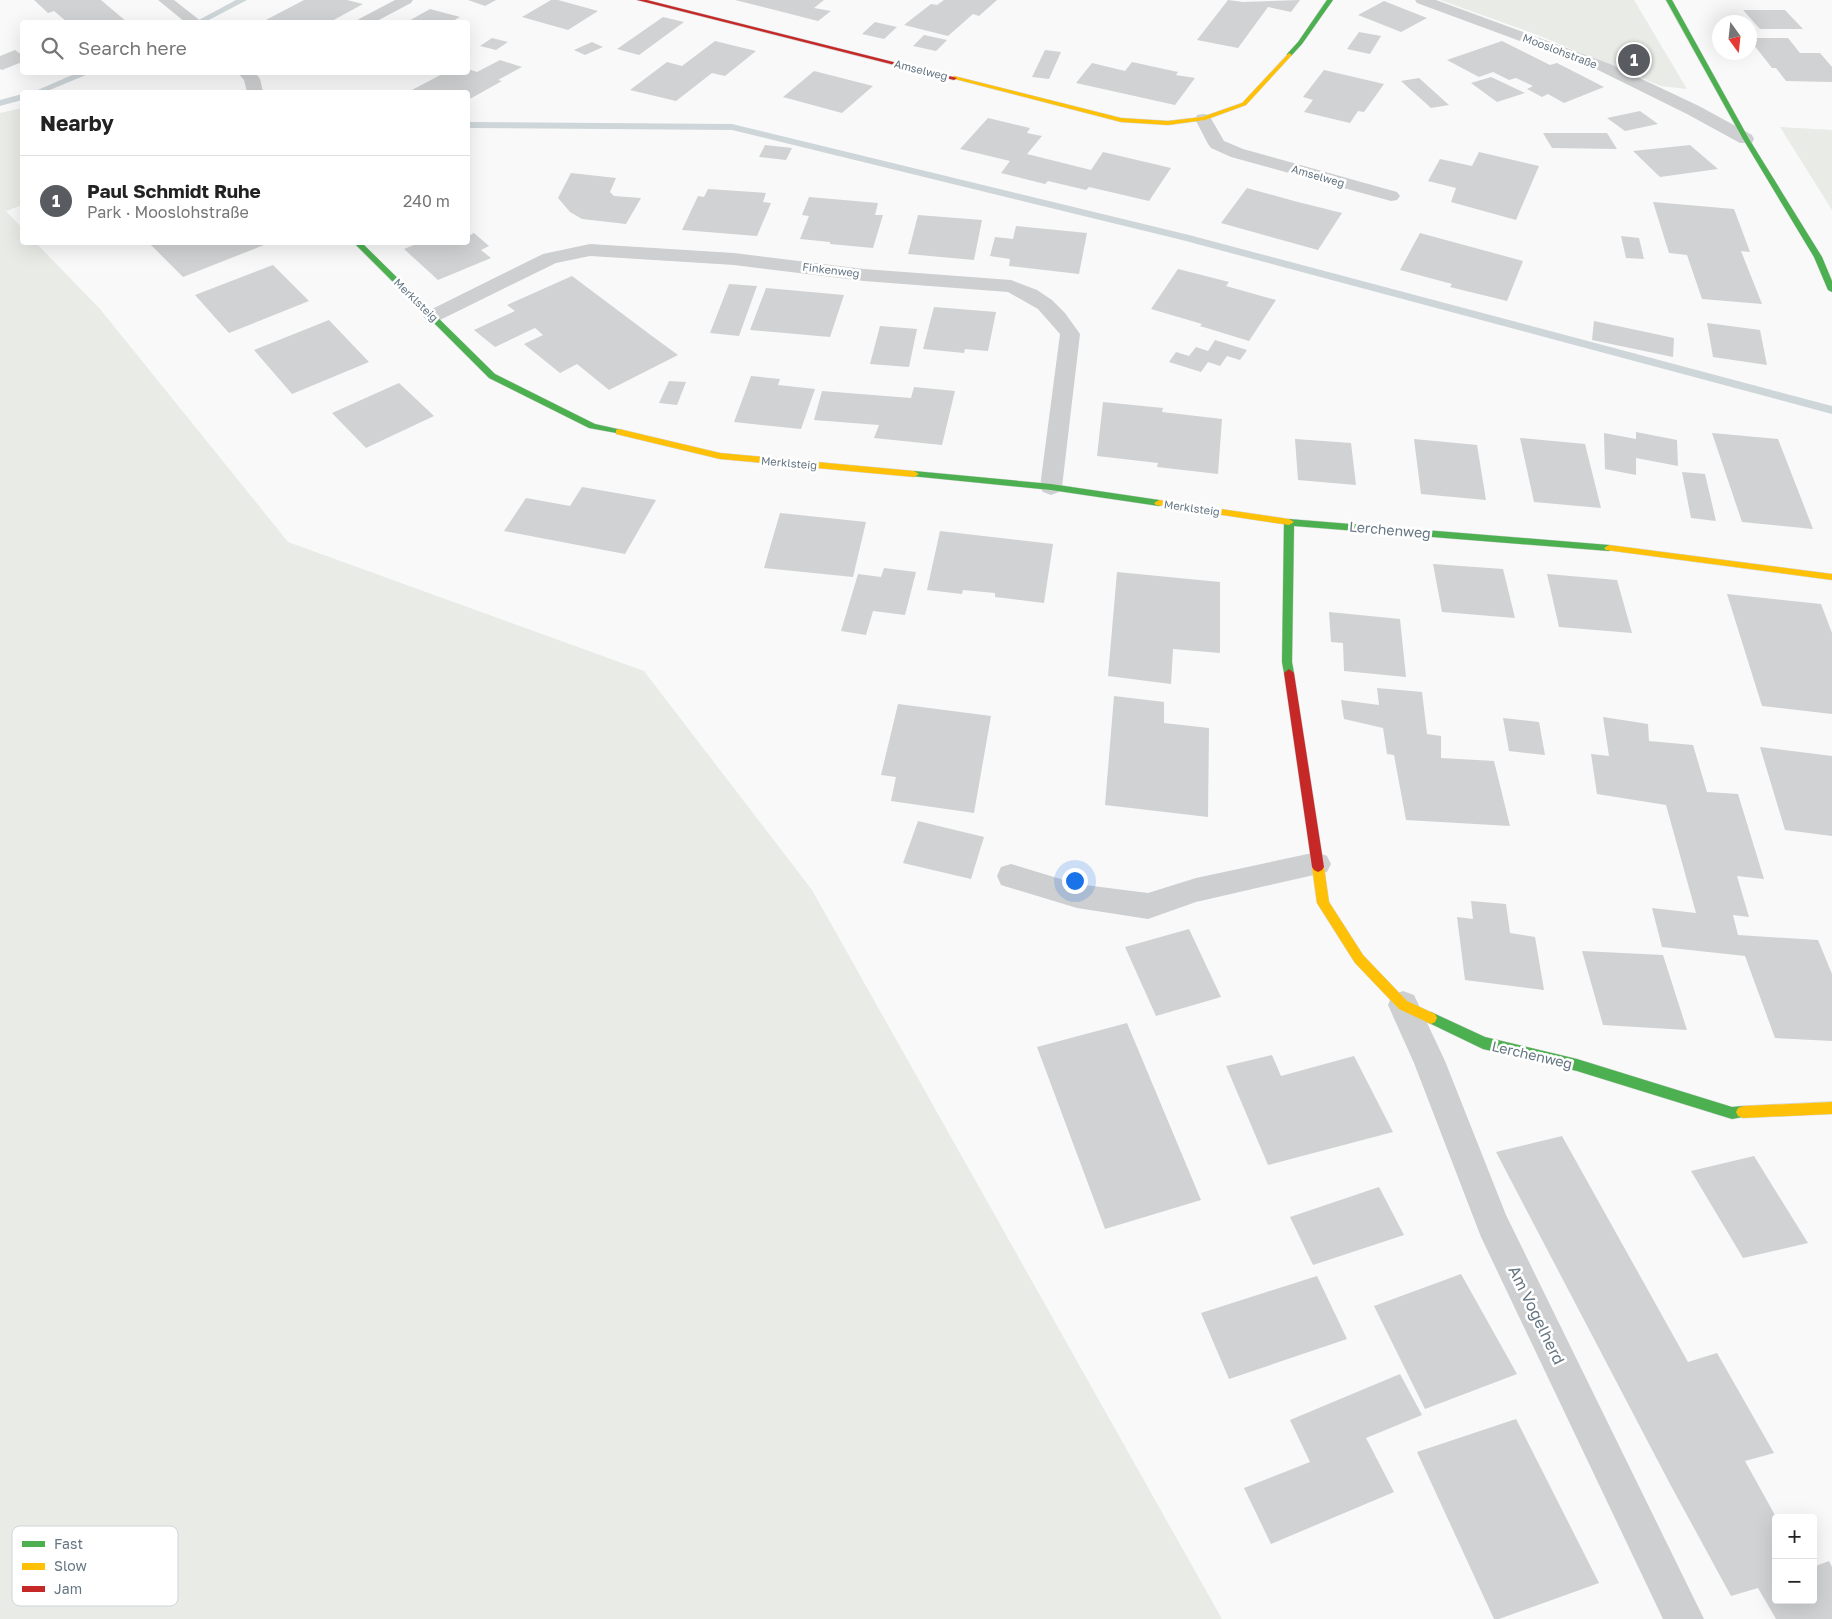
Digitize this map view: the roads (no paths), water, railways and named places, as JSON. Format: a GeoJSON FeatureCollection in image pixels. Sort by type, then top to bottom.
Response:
{"type":"FeatureCollection","features":[{"type":"Feature","properties":{"kind":"street"},"geometry":{"type":"LineString","coordinates":[[165,0],[190,19]]}},
{"type":"Feature","properties":{"kind":"street"},"geometry":{"type":"LineString","coordinates":[[368,20],[406,0]]}},
{"type":"Feature","properties":{"kind":"street","name":"Amselweg"},"geometry":{"type":"LineString","coordinates":[[640,0],[1121,120],[1168,123],[1203,119],[1244,104],[1300,42],[1330,0]]}},
{"type":"Feature","properties":{"kind":"street","name":"Mooslohstraße"},"geometry":{"type":"LineString","coordinates":[[1422,0],[1604,67],[1693,110],[1746,139]]}},
{"type":"Feature","properties":{"kind":"street","name":"Mooslohstraße"},"geometry":{"type":"LineString","coordinates":[[1669,0],[1746,139],[1818,257],[1832,290]]}},
{"type":"Feature","properties":{"kind":"street","name":"Amselweg"},"geometry":{"type":"LineString","coordinates":[[1203,119],[1217,144],[1237,154],[1391,196]]}},
{"type":"Feature","properties":{"kind":"street","name":"Merklsteig"},"geometry":{"type":"LineString","coordinates":[[359,245],[492,376],[592,426],[720,456],[1051,487],[1289,522]]}},
{"type":"Feature","properties":{"kind":"street","name":"Finkenweg"},"geometry":{"type":"LineString","coordinates":[[433,316],[550,258],[590,250],[734,258],[864,274],[1011,286],[1034,295],[1058,315],[1070,334],[1051,487]]}},
{"type":"Feature","properties":{"kind":"street","name":"Lerchenweg"},"geometry":{"type":"LineString","coordinates":[[1832,577],[1579,544],[1289,522],[1287,662],[1323,903],[1359,959],[1402,1005],[1484,1044],[1577,1064],[1732,1113],[1832,1108]]}},
{"type":"Feature","properties":{"kind":"street"},"geometry":{"type":"LineString","coordinates":[[1011,876],[1077,896],[1148,906],[1196,890],[1317,864]]}},
{"type":"Feature","properties":{"kind":"street","name":"Am Vogelherd"},"geometry":{"type":"LineString","coordinates":[[1402,1005],[1428,1062],[1493,1225],[1684,1619]]}},
{"type":"Feature","properties":{"kind":"waterway"},"geometry":{"type":"LineString","coordinates":[[203,20],[243,0]]}},
{"type":"Feature","properties":{"kind":"waterway"},"geometry":{"type":"LineString","coordinates":[[43,90],[81,75]]}},
{"type":"Feature","properties":{"kind":"waterway"},"geometry":{"type":"LineString","coordinates":[[0,103],[20,98]]}},
{"type":"Feature","properties":{"kind":"waterway"},"geometry":{"type":"LineString","coordinates":[[470,125],[732,127],[1185,237],[1832,410]]}},
{"type":"Feature","properties":{"kind":"place","name":"Paul Schmidt Ruhe"},"geometry":{"type":"Point","coordinates":[1634,60]}}]}
